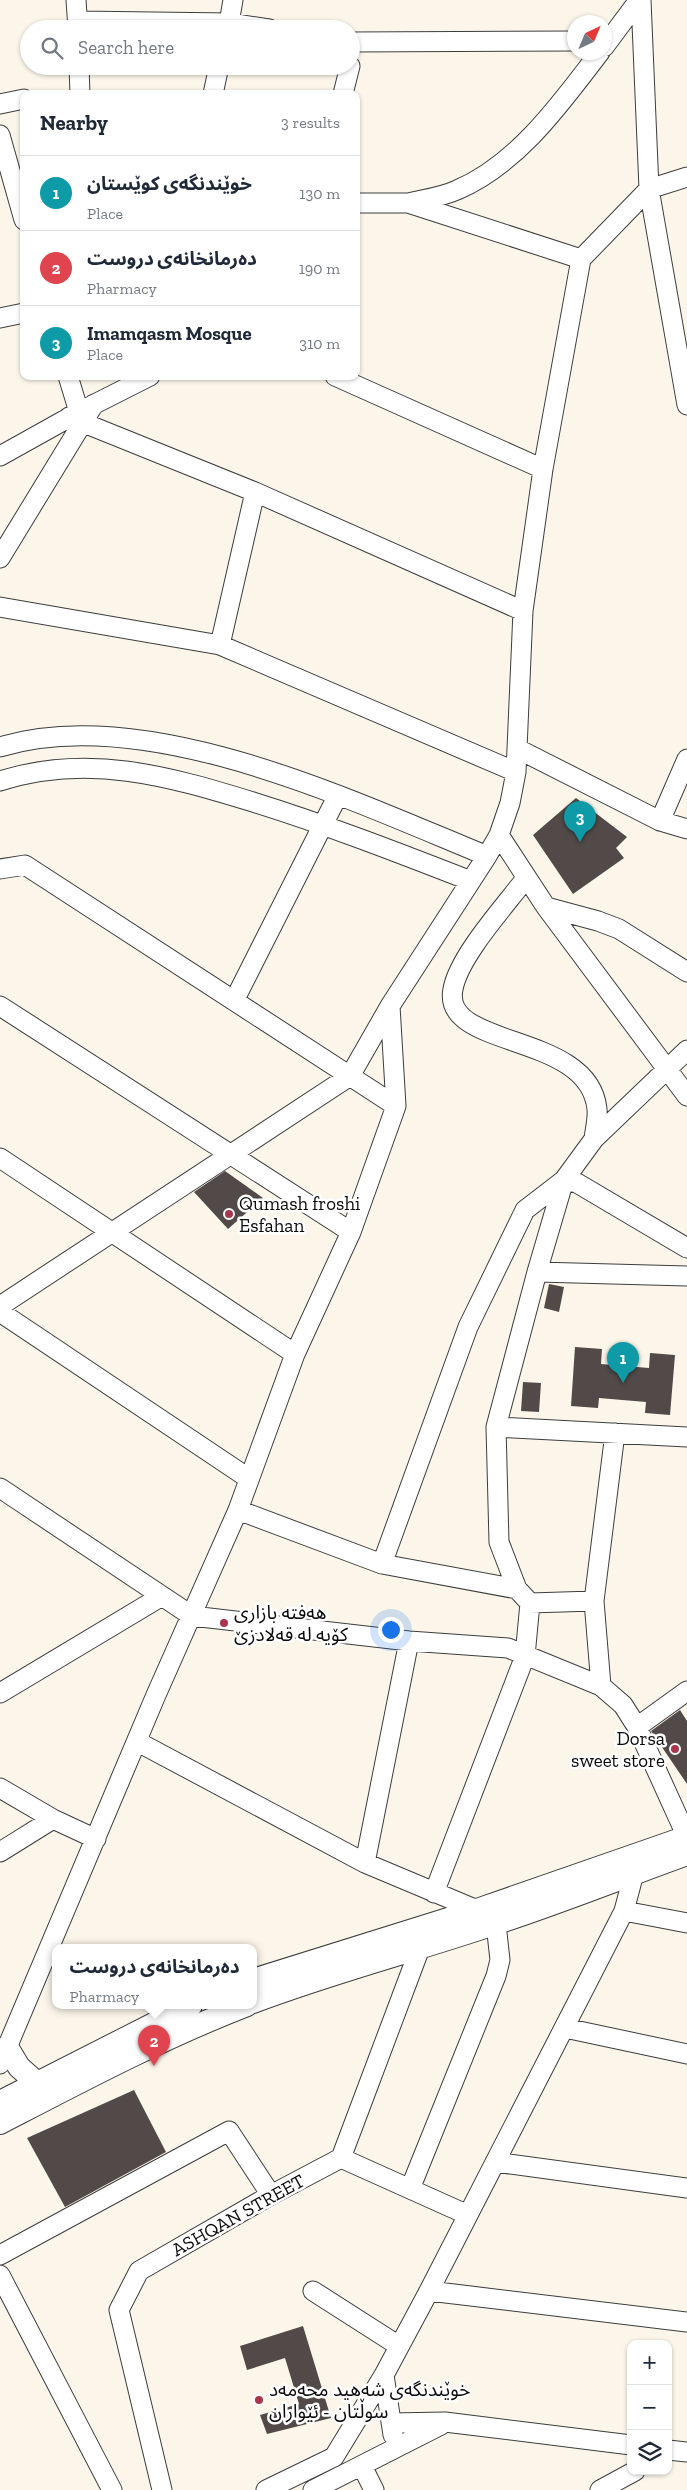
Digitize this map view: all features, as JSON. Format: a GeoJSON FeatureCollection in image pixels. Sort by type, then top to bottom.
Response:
{"type":"FeatureCollection","features":[{"type":"Feature","properties":{"kind":"street"},"geometry":{"type":"LineString","coordinates":[[76,0],[78,20]]}},
{"type":"Feature","properties":{"kind":"street"},"geometry":{"type":"LineString","coordinates":[[230,20],[233,0]]}},
{"type":"Feature","properties":{"kind":"street"},"geometry":{"type":"LineString","coordinates":[[612,35],[640,0]]}},
{"type":"Feature","properties":{"kind":"street"},"geometry":{"type":"LineString","coordinates":[[640,0],[649,189],[687,405]]}},
{"type":"Feature","properties":{"kind":"street"},"geometry":{"type":"LineString","coordinates":[[360,42],[567,41]]}},
{"type":"Feature","properties":{"kind":"street"},"geometry":{"type":"LineString","coordinates":[[360,203],[408,203],[457,190],[501,163],[549,117],[593,60]]}},
{"type":"Feature","properties":{"kind":"street"},"geometry":{"type":"LineString","coordinates":[[79,75],[80,90]]}},
{"type":"Feature","properties":{"kind":"street"},"geometry":{"type":"LineString","coordinates":[[214,90],[217,75]]}},
{"type":"Feature","properties":{"kind":"street"},"geometry":{"type":"LineString","coordinates":[[344,90],[348,75]]}},
{"type":"Feature","properties":{"kind":"street"},"geometry":{"type":"LineString","coordinates":[[0,104],[20,100]]}},
{"type":"Feature","properties":{"kind":"street"},"geometry":{"type":"LineString","coordinates":[[0,135],[5,171],[20,210]]}},
{"type":"Feature","properties":{"kind":"street"},"geometry":{"type":"LineString","coordinates":[[0,1306],[350,1076],[390,1006],[487,856],[499,834],[510,803],[516,772],[523,611],[543,469],[582,259],[649,189],[687,176]]}},
{"type":"Feature","properties":{"kind":"street"},"geometry":{"type":"LineString","coordinates":[[408,203],[582,259]]}},
{"type":"Feature","properties":{"kind":"street"},"geometry":{"type":"LineString","coordinates":[[0,318],[20,314]]}},
{"type":"Feature","properties":{"kind":"street"},"geometry":{"type":"LineString","coordinates":[[69,380],[81,414],[523,611]]}},
{"type":"Feature","properties":{"kind":"street"},"geometry":{"type":"LineString","coordinates":[[0,456],[143,380]]}},
{"type":"Feature","properties":{"kind":"street"},"geometry":{"type":"LineString","coordinates":[[343,380],[543,469]]}},
{"type":"Feature","properties":{"kind":"street"},"geometry":{"type":"LineString","coordinates":[[0,558],[81,414]]}},
{"type":"Feature","properties":{"kind":"street"},"geometry":{"type":"LineString","coordinates":[[220,645],[255,492]]}},
{"type":"Feature","properties":{"kind":"street"},"geometry":{"type":"LineString","coordinates":[[0,608],[220,645],[516,772]]}},
{"type":"Feature","properties":{"kind":"street"},"geometry":{"type":"LineString","coordinates":[[0,747],[46,736],[76,734],[148,741],[188,749],[254,767],[338,795],[487,856]]}},
{"type":"Feature","properties":{"kind":"street"},"geometry":{"type":"LineString","coordinates":[[518,748],[660,821],[687,829]]}},
{"type":"Feature","properties":{"kind":"street"},"geometry":{"type":"LineString","coordinates":[[660,821],[687,759]]}},
{"type":"Feature","properties":{"kind":"street"},"geometry":{"type":"LineString","coordinates":[[0,780],[30,773],[69,768],[134,770],[171,778],[323,824],[471,881]]}},
{"type":"Feature","properties":{"kind":"street"},"geometry":{"type":"LineString","coordinates":[[234,1001],[338,795]]}},
{"type":"Feature","properties":{"kind":"street"},"geometry":{"type":"LineString","coordinates":[[499,834],[546,908],[687,1096]]}},
{"type":"Feature","properties":{"kind":"street"},"geometry":{"type":"LineString","coordinates":[[0,869],[25,865],[396,1106]]}},
{"type":"Feature","properties":{"kind":"street"},"geometry":{"type":"LineString","coordinates":[[526,878],[466,960],[455,980],[452,1002],[460,1016],[477,1028],[552,1054],[576,1072],[591,1091],[595,1100],[597,1119],[594,1139]]}},
{"type":"Feature","properties":{"kind":"street"},"geometry":{"type":"LineString","coordinates":[[546,908],[598,921],[619,929],[687,972]]}},
{"type":"Feature","properties":{"kind":"street"},"geometry":{"type":"LineString","coordinates":[[0,1006],[230,1156],[351,1232]]}},
{"type":"Feature","properties":{"kind":"street"},"geometry":{"type":"LineString","coordinates":[[37,2083],[4,2056],[238,1510],[248,1478],[295,1354],[351,1232],[396,1106],[390,1006]]}},
{"type":"Feature","properties":{"kind":"street"},"geometry":{"type":"LineString","coordinates":[[382,1564],[468,1327],[524,1210],[564,1180],[594,1139],[666,1068],[687,1050]]}},
{"type":"Feature","properties":{"kind":"street"},"geometry":{"type":"LineString","coordinates":[[0,1158],[295,1354]]}},
{"type":"Feature","properties":{"kind":"street"},"geometry":{"type":"LineString","coordinates":[[564,1180],[577,1183],[687,1248]]}},
{"type":"Feature","properties":{"kind":"street"},"geometry":{"type":"LineString","coordinates":[[434,1893],[525,1656],[530,1603],[517,1589],[499,1542],[496,1427],[537,1272],[564,1180]]}},
{"type":"Feature","properties":{"kind":"street"},"geometry":{"type":"LineString","coordinates":[[537,1272],[687,1276]]}},
{"type":"Feature","properties":{"kind":"street"},"geometry":{"type":"LineString","coordinates":[[0,1312],[248,1478]]}},
{"type":"Feature","properties":{"kind":"street"},"geometry":{"type":"LineString","coordinates":[[496,1427],[687,1437]]}},
{"type":"Feature","properties":{"kind":"street"},"geometry":{"type":"LineString","coordinates":[[601,1686],[594,1601],[615,1434]]}},
{"type":"Feature","properties":{"kind":"street"},"geometry":{"type":"LineString","coordinates":[[4,1495],[192,1616],[409,1642],[508,1648],[601,1686],[623,1705],[637,1727],[687,1837],[631,1866],[496,1924],[308,1982],[257,2001]]}},
{"type":"Feature","properties":{"kind":"street"},"geometry":{"type":"LineString","coordinates":[[238,1510],[382,1564],[517,1589]]}},
{"type":"Feature","properties":{"kind":"street"},"geometry":{"type":"LineString","coordinates":[[0,1693],[162,1596]]}},
{"type":"Feature","properties":{"kind":"street"},"geometry":{"type":"LineString","coordinates":[[530,1603],[594,1601]]}},
{"type":"Feature","properties":{"kind":"street"},"geometry":{"type":"LineString","coordinates":[[365,1863],[409,1642]]}},
{"type":"Feature","properties":{"kind":"street"},"geometry":{"type":"LineString","coordinates":[[637,1727],[687,1691]]}},
{"type":"Feature","properties":{"kind":"street"},"geometry":{"type":"LineString","coordinates":[[138,1742],[365,1863],[477,1910]]}},
{"type":"Feature","properties":{"kind":"street"},"geometry":{"type":"LineString","coordinates":[[0,1788],[96,1839]]}},
{"type":"Feature","properties":{"kind":"street"},"geometry":{"type":"LineString","coordinates":[[0,1852],[54,1818]]}},
{"type":"Feature","properties":{"kind":"street"},"geometry":{"type":"LineString","coordinates":[[257,1979],[477,1910],[631,1866],[687,1854]]}},
{"type":"Feature","properties":{"kind":"street"},"geometry":{"type":"LineString","coordinates":[[266,2490],[334,2457],[384,2375],[624,1912],[631,1866]]}},
{"type":"Feature","properties":{"kind":"street"},"geometry":{"type":"LineString","coordinates":[[624,1912],[687,1923]]}},
{"type":"Feature","properties":{"kind":"street"},"geometry":{"type":"LineString","coordinates":[[410,2189],[490,1996],[500,1960],[496,1924]]}},
{"type":"Feature","properties":{"kind":"street"},"geometry":{"type":"LineString","coordinates":[[420,1948],[341,2158],[468,2215]]}},
{"type":"Feature","properties":{"kind":"street"},"geometry":{"type":"LineString","coordinates":[[0,2102],[183,2009]]}},
{"type":"Feature","properties":{"kind":"street"},"geometry":{"type":"LineString","coordinates":[[0,2123],[149,2047],[237,2009]]}},
{"type":"Feature","properties":{"kind":"street"},"geometry":{"type":"LineString","coordinates":[[565,2028],[687,2054]]}},
{"type":"Feature","properties":{"kind":"street"},"geometry":{"type":"LineString","coordinates":[[0,2255],[229,2130],[271,2195]]}},
{"type":"Feature","properties":{"kind":"street","name":"ASHQAN STREET"},"geometry":{"type":"LineString","coordinates":[[162,2490],[119,2310],[139,2271],[271,2195],[341,2158]]}},
{"type":"Feature","properties":{"kind":"street"},"geometry":{"type":"LineString","coordinates":[[495,2162],[687,2188]]}},
{"type":"Feature","properties":{"kind":"street"},"geometry":{"type":"LineString","coordinates":[[0,2276],[112,2490]]}},
{"type":"Feature","properties":{"kind":"street"},"geometry":{"type":"LineString","coordinates":[[313,2291],[399,2346]]}},
{"type":"Feature","properties":{"kind":"street"},"geometry":{"type":"LineString","coordinates":[[429,2291],[687,2322]]}},
{"type":"Feature","properties":{"kind":"street"},"geometry":{"type":"LineString","coordinates":[[384,2375],[394,2448]]}},
{"type":"Feature","properties":{"kind":"street"},"geometry":{"type":"LineString","coordinates":[[391,2424],[445,2422],[627,2445]]}},
{"type":"Feature","properties":{"kind":"street"},"geometry":{"type":"LineString","coordinates":[[313,2490],[445,2422]]}},
{"type":"Feature","properties":{"kind":"street"},"geometry":{"type":"LineString","coordinates":[[362,2466],[374,2490]]}},
{"type":"Feature","properties":{"kind":"street"},"geometry":{"type":"LineString","coordinates":[[600,2490],[628,2475]]}},
{"type":"Feature","properties":{"kind":"building"},"geometry":{"type":"Polygon","coordinates":[[[576,798],[627,837],[616,848],[624,858],[573,894],[533,835],[576,798]]]}},
{"type":"Feature","properties":{"kind":"building","name":"Qumash froshi Esfahan"},"geometry":{"type":"Polygon","coordinates":[[[225,1171],[263,1198],[228,1229],[194,1192],[225,1171]]]}},
{"type":"Feature","properties":{"kind":"building"},"geometry":{"type":"Polygon","coordinates":[[[549,1284],[564,1287],[559,1312],[544,1308],[549,1284]]]}},
{"type":"Feature","properties":{"kind":"building"},"geometry":{"type":"Polygon","coordinates":[[[575,1347],[602,1349],[601,1364],[649,1368],[650,1353],[675,1355],[670,1415],[645,1413],[646,1402],[599,1398],[598,1408],[571,1406],[575,1347]]]}},
{"type":"Feature","properties":{"kind":"building"},"geometry":{"type":"Polygon","coordinates":[[[523,1382],[541,1383],[539,1412],[521,1411],[523,1382]]]}},
{"type":"Feature","properties":{"kind":"building","name":"Dorsa sweet store"},"geometry":{"type":"Polygon","coordinates":[[[680,1710],[687,1721],[687,1784],[651,1731],[680,1710]]]}},
{"type":"Feature","properties":{"kind":"building"},"geometry":{"type":"Polygon","coordinates":[[[134,2090],[166,2152],[65,2207],[27,2138],[134,2090]]]}},
{"type":"Feature","properties":{"kind":"building"},"geometry":{"type":"Polygon","coordinates":[[[303,2326],[331,2418],[267,2434],[260,2415],[299,2404],[285,2358],[247,2370],[240,2346],[303,2326]]]}},
{"type":"Feature","properties":{"kind":"place","name":"Imamqasm Mosque"},"geometry":{"type":"Point","coordinates":[580,842]}},
{"type":"Feature","properties":{"kind":"place","name":"Qumash froshi Esfahan"},"geometry":{"type":"Point","coordinates":[229,1214]}},
{"type":"Feature","properties":{"kind":"place","name":"خوێندنگەی کوێستان"},"geometry":{"type":"Point","coordinates":[623,1383]}},
{"type":"Feature","properties":{"kind":"place","name":"هەفتە بازاری کۆیە لە قەلادزێ"},"geometry":{"type":"Point","coordinates":[224,1623]}},
{"type":"Feature","properties":{"kind":"place","name":"Dorsa sweet store"},"geometry":{"type":"Point","coordinates":[675,1749]}},
{"type":"Feature","properties":{"kind":"place","name":"دەرمانخانەی دروست"},"geometry":{"type":"Point","coordinates":[154,2066]}},
{"type":"Feature","properties":{"kind":"place","name":"خوێندنگەی شەهید محەمەد سوڵتان - ئێواران"},"geometry":{"type":"Point","coordinates":[259,2400]}}]}
